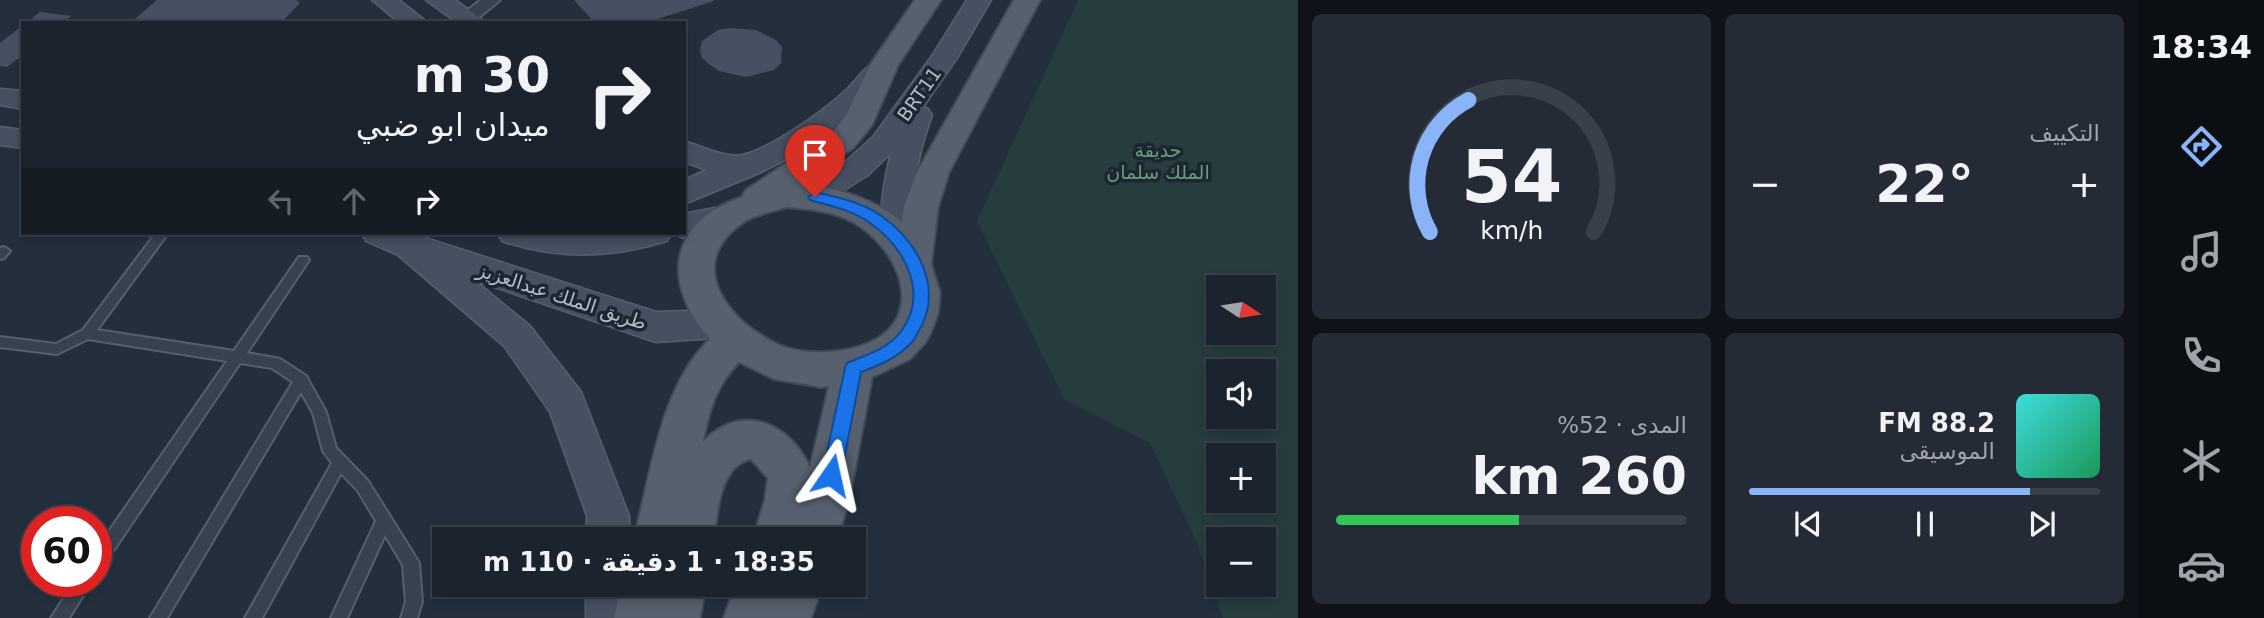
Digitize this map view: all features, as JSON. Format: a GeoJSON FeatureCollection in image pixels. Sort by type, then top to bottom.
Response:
{"type":"FeatureCollection","features":[{"type":"Feature","properties":{"kind":"main road"},"geometry":{"type":"LineString","coordinates":[[384,0],[413,21]]}},
{"type":"Feature","properties":{"kind":"main road"},"geometry":{"type":"LineString","coordinates":[[438,0],[471,20]]}},
{"type":"Feature","properties":{"kind":"main road"},"geometry":{"type":"LineString","coordinates":[[686,193],[751,183],[843,140],[861,118],[884,65],[928,0]]}},
{"type":"Feature","properties":{"kind":"main road"},"geometry":{"type":"LineString","coordinates":[[944,58],[980,0]]}},
{"type":"Feature","properties":{"kind":"main road"},"geometry":{"type":"LineString","coordinates":[[906,250],[933,172],[1027,0]]}},
{"type":"Feature","properties":{"kind":"main road","name":"BRT11"},"geometry":{"type":"LineString","coordinates":[[815,197],[857,167],[883,144],[944,58]]}},
{"type":"Feature","properties":{"kind":"main road","name":"BRT11"},"geometry":{"type":"LineString","coordinates":[[906,250],[897,198],[905,148],[944,58]]}},
{"type":"Feature","properties":{"kind":"main road"},"geometry":{"type":"LineString","coordinates":[[0,97],[21,100]]}},
{"type":"Feature","properties":{"kind":"main road"},"geometry":{"type":"LineString","coordinates":[[0,136],[21,139]]}},
{"type":"Feature","properties":{"kind":"main road"},"geometry":{"type":"LineString","coordinates":[[686,152],[713,162],[751,183],[784,195],[815,197],[855,209],[874,218],[906,250],[922,287],[919,313],[907,337],[884,356],[853,368],[818,371],[782,366],[749,352],[725,333],[703,307],[694,280],[696,254],[707,232],[751,183]]}},
{"type":"Feature","properties":{"kind":"main road"},"geometry":{"type":"LineString","coordinates":[[686,226],[720,218]]}},
{"type":"Feature","properties":{"kind":"main road"},"geometry":{"type":"LineString","coordinates":[[521,235],[548,242],[587,244],[643,235]]}},
{"type":"Feature","properties":{"kind":"main road","name":"طريق الملك عبدالعزيز"},"geometry":{"type":"LineString","coordinates":[[393,239],[656,327],[725,333]]}},
{"type":"Feature","properties":{"kind":"main road","name":"طريق الملك عبدالعزيز"},"geometry":{"type":"LineString","coordinates":[[393,239],[517,335],[567,404],[608,516],[608,527]]}},
{"type":"Feature","properties":{"kind":"main road"},"geometry":{"type":"LineString","coordinates":[[661,527],[690,402],[725,333]]}},
{"type":"Feature","properties":{"kind":"main road"},"geometry":{"type":"LineString","coordinates":[[817,527],[826,501],[853,368]]}},
{"type":"Feature","properties":{"kind":"main road"},"geometry":{"type":"LineString","coordinates":[[693,527],[702,483],[716,455],[738,439],[754,439],[774,451],[791,475],[781,527]]}},
{"type":"Feature","properties":{"kind":"main road"},"geometry":{"type":"LineString","coordinates":[[609,597],[609,618]]}},
{"type":"Feature","properties":{"kind":"main road"},"geometry":{"type":"LineString","coordinates":[[639,618],[644,597]]}},
{"type":"Feature","properties":{"kind":"main road"},"geometry":{"type":"LineString","coordinates":[[675,618],[679,597]]}},
{"type":"Feature","properties":{"kind":"main road"},"geometry":{"type":"LineString","coordinates":[[749,618],[756,597]]}},
{"type":"Feature","properties":{"kind":"main road"},"geometry":{"type":"LineString","coordinates":[[786,618],[793,597]]}},
{"type":"Feature","properties":{"kind":"street"},"geometry":{"type":"LineString","coordinates":[[471,20],[492,0]]}},
{"type":"Feature","properties":{"kind":"lane"},"geometry":{"type":"LineString","coordinates":[[0,342],[57,349],[87,334],[160,235]]}},
{"type":"Feature","properties":{"kind":"lane"},"geometry":{"type":"LineString","coordinates":[[112,541],[303,260]]}},
{"type":"Feature","properties":{"kind":"lane"},"geometry":{"type":"LineString","coordinates":[[87,334],[275,363],[301,380],[319,412],[330,451],[363,486],[411,563],[414,601],[410,618]]}},
{"type":"Feature","properties":{"kind":"lane"},"geometry":{"type":"LineString","coordinates":[[158,618],[301,380]]}},
{"type":"Feature","properties":{"kind":"lane"},"geometry":{"type":"LineString","coordinates":[[253,618],[340,461]]}},
{"type":"Feature","properties":{"kind":"lane"},"geometry":{"type":"LineString","coordinates":[[339,618],[384,521]]}},
{"type":"Feature","properties":{"kind":"lane"},"geometry":{"type":"LineString","coordinates":[[59,618],[73,597]]}},
{"type":"Feature","properties":{"kind":"green space","name":"حديقة الملك سلمان"},"geometry":{"type":"Polygon","coordinates":[[[1078,0],[1298,0],[1298,618],[1223,618],[1216,597],[1276,597],[1276,527],[1206,527],[1206,570],[1196,541],[1150,443],[1064,399],[977,221],[1078,0]]]}},
{"type":"Feature","properties":{"kind":"building"},"geometry":{"type":"Polygon","coordinates":[[[157,0],[296,0],[300,3],[283,21],[132,21],[157,0]]]}},
{"type":"Feature","properties":{"kind":"building"},"geometry":{"type":"Polygon","coordinates":[[[574,0],[714,0],[651,21],[593,21],[574,0]]]}},
{"type":"Feature","properties":{"kind":"building"},"geometry":{"type":"Polygon","coordinates":[[[40,12],[71,16],[65,21],[29,21],[40,12]]]}},
{"type":"Feature","properties":{"kind":"building"},"geometry":{"type":"Polygon","coordinates":[[[21,27],[21,56],[7,67],[0,66],[0,43],[21,27]]]}},
{"type":"Feature","properties":{"kind":"building"},"geometry":{"type":"Polygon","coordinates":[[[718,30],[756,30],[776,40],[782,47],[781,63],[774,70],[746,77],[719,71],[710,65],[702,58],[702,41],[718,30]]]}},
{"type":"Feature","properties":{"kind":"route"},"geometry":{"type":"LineString","coordinates":[[815,197],[846,204],[874,218],[898,238],[914,261],[922,287],[919,313],[907,337],[884,356],[853,368],[831,475]]}}]}
